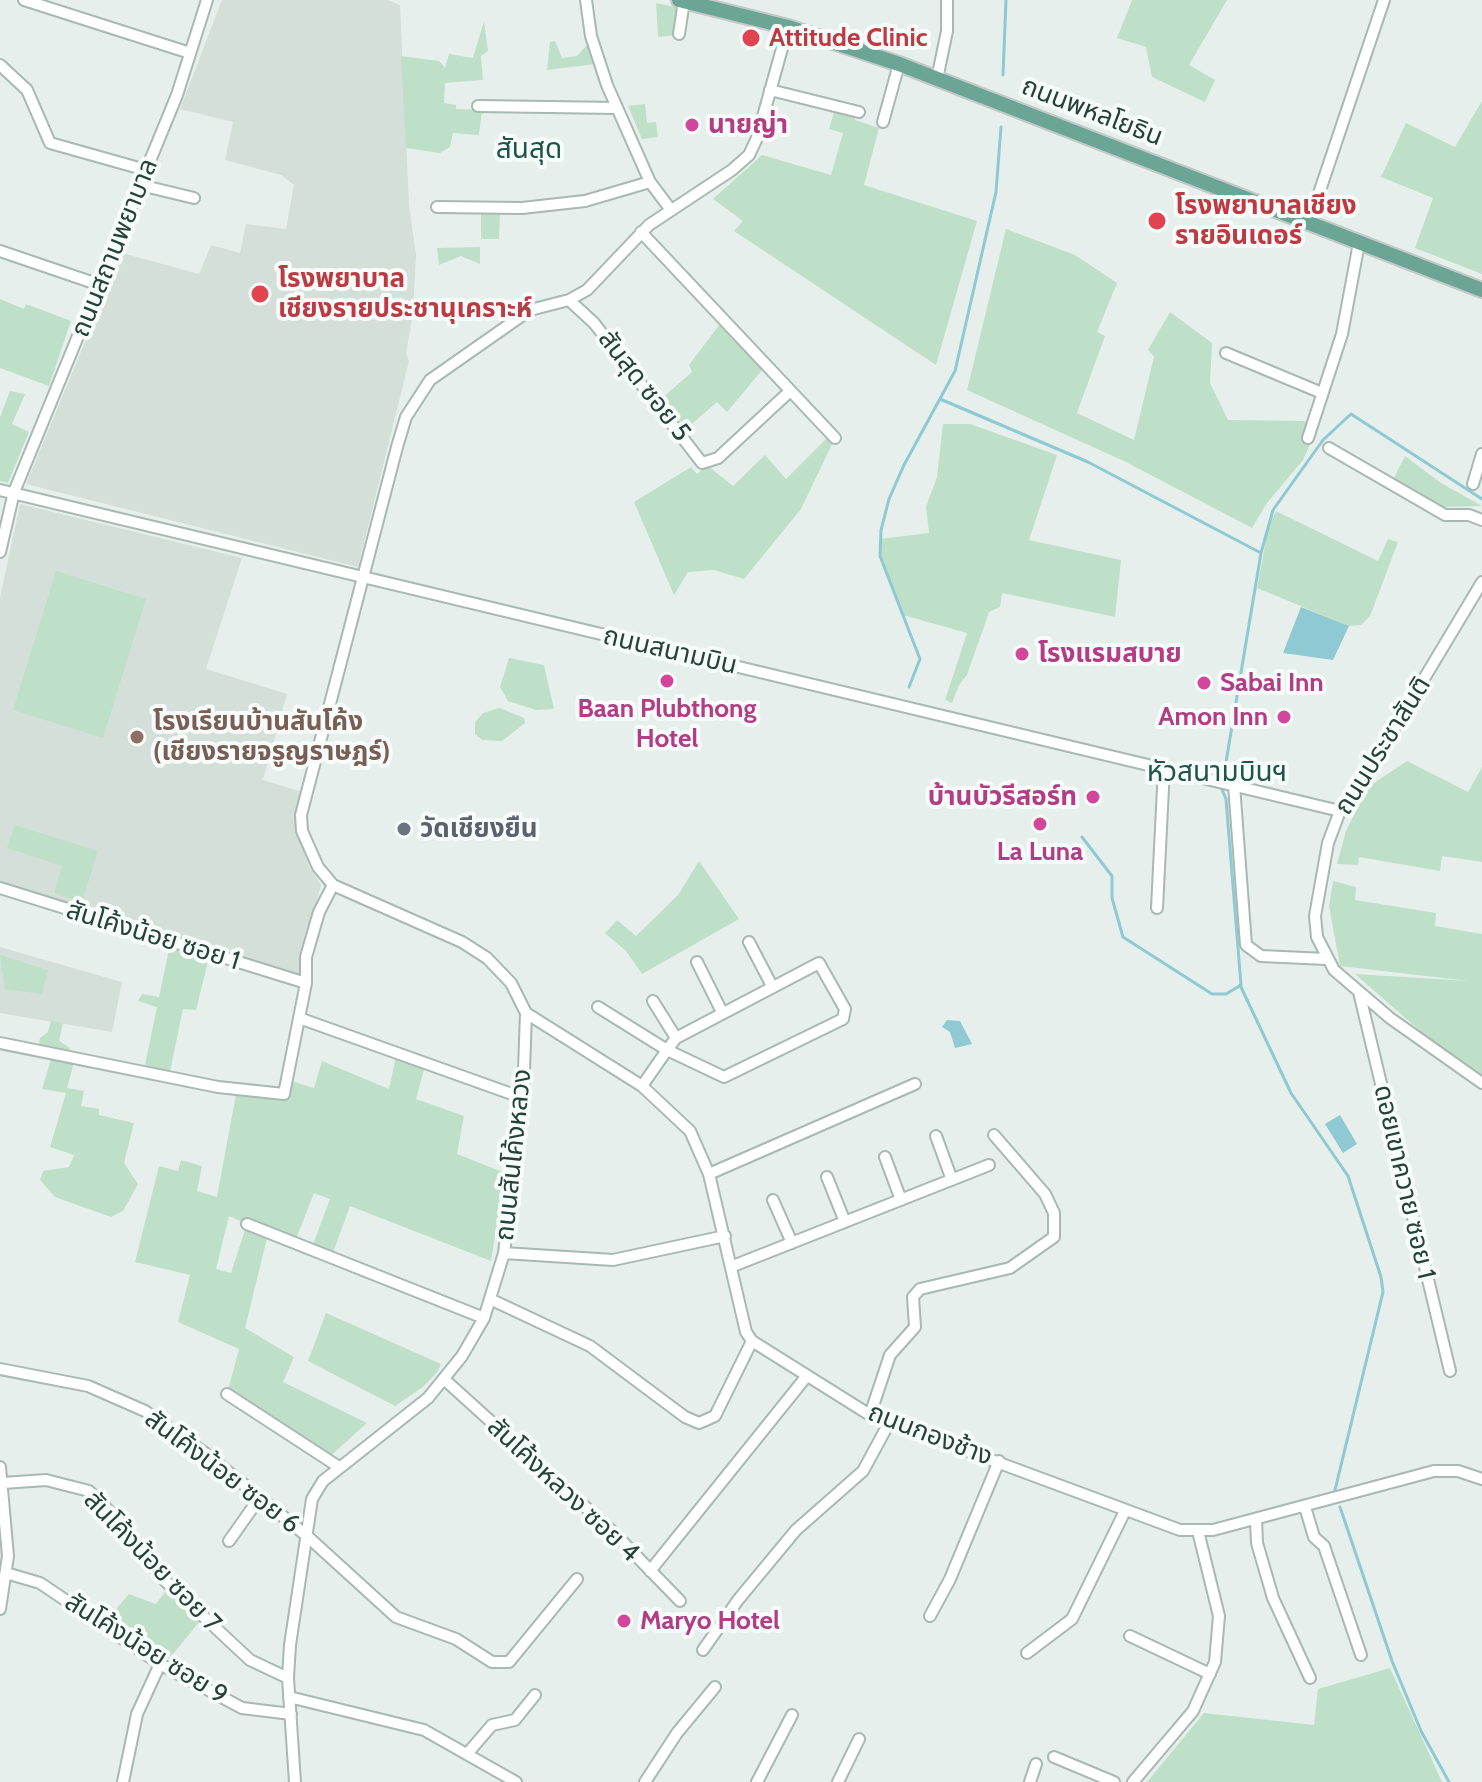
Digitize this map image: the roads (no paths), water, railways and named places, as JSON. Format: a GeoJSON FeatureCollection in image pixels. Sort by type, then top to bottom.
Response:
{"type":"FeatureCollection","features":[{"type":"Feature","properties":{"kind":"main road","name":"ถนนพหลโยธิน"},"geometry":{"type":"LineString","coordinates":[[681,1],[788,27],[899,64],[1482,290]]}},
{"type":"Feature","properties":{"kind":"street"},"geometry":{"type":"LineString","coordinates":[[24,0],[190,53]]}},
{"type":"Feature","properties":{"kind":"street","name":"ถนนสถานพยาบาล"},"geometry":{"type":"LineString","coordinates":[[0,552],[14,492],[146,170],[207,0]]}},
{"type":"Feature","properties":{"kind":"street"},"geometry":{"type":"LineString","coordinates":[[586,0],[591,36],[617,108],[650,182],[671,210]]}},
{"type":"Feature","properties":{"kind":"street"},"geometry":{"type":"LineString","coordinates":[[937,79],[947,31],[947,0]]}},
{"type":"Feature","properties":{"kind":"street"},"geometry":{"type":"LineString","coordinates":[[1309,223],[1384,0]]}},
{"type":"Feature","properties":{"kind":"street"},"geometry":{"type":"LineString","coordinates":[[679,34],[681,1]]}},
{"type":"Feature","properties":{"kind":"street"},"geometry":{"type":"LineString","coordinates":[[492,1300],[590,1346],[685,1417],[699,1423],[715,1416],[752,1341],[746,1332],[709,1174],[690,1131],[642,1086],[526,1013],[511,983],[487,958],[462,942],[381,909],[333,885],[308,850],[301,815],[406,417],[418,394],[430,380],[530,310],[569,300],[587,290],[641,232],[749,155],[788,27]]}},
{"type":"Feature","properties":{"kind":"street"},"geometry":{"type":"LineString","coordinates":[[883,122],[899,64]]}},
{"type":"Feature","properties":{"kind":"street"},"geometry":{"type":"LineString","coordinates":[[0,65],[27,90],[50,143],[146,170]]}},
{"type":"Feature","properties":{"kind":"street"},"geometry":{"type":"LineString","coordinates":[[770,90],[859,112]]}},
{"type":"Feature","properties":{"kind":"street"},"geometry":{"type":"LineString","coordinates":[[478,106],[617,108]]}},
{"type":"Feature","properties":{"kind":"street"},"geometry":{"type":"LineString","coordinates":[[437,207],[522,208],[585,201],[650,182]]}},
{"type":"Feature","properties":{"kind":"street"},"geometry":{"type":"LineString","coordinates":[[140,185],[194,198]]}},
{"type":"Feature","properties":{"kind":"street"},"geometry":{"type":"LineString","coordinates":[[641,232],[835,438]]}},
{"type":"Feature","properties":{"kind":"street"},"geometry":{"type":"LineString","coordinates":[[1308,438],[1354,283],[1359,243]]}},
{"type":"Feature","properties":{"kind":"street"},"geometry":{"type":"LineString","coordinates":[[0,251],[100,285]]}},
{"type":"Feature","properties":{"kind":"street","name":"สันสุด ซอย 5"},"geometry":{"type":"LineString","coordinates":[[569,300],[594,323],[702,463],[718,458],[789,392]]}},
{"type":"Feature","properties":{"kind":"street"},"geometry":{"type":"LineString","coordinates":[[1226,353],[1322,393]]}},
{"type":"Feature","properties":{"kind":"street"},"geometry":{"type":"LineString","coordinates":[[1329,448],[1445,515],[1469,515],[1482,520]]}},
{"type":"Feature","properties":{"kind":"street"},"geometry":{"type":"LineString","coordinates":[[1473,484],[1482,454]]}},
{"type":"Feature","properties":{"kind":"street","name":"ถนนสนามบิน"},"geometry":{"type":"LineString","coordinates":[[0,490],[1340,811]]}},
{"type":"Feature","properties":{"kind":"street","name":"ถนนประชาสันติ"},"geometry":{"type":"LineString","coordinates":[[1326,959],[1315,916],[1322,870],[1340,811],[1374,762],[1482,582]]}},
{"type":"Feature","properties":{"kind":"street"},"geometry":{"type":"LineString","coordinates":[[1157,908],[1164,768]]}},
{"type":"Feature","properties":{"kind":"street"},"geometry":{"type":"LineString","coordinates":[[1234,785],[1246,945],[1261,956],[1326,959],[1359,992],[1434,1051],[1482,1083]]}},
{"type":"Feature","properties":{"kind":"street"},"geometry":{"type":"LineString","coordinates":[[0,1043],[218,1087],[284,1094],[306,983],[306,957],[319,912],[333,885]]}},
{"type":"Feature","properties":{"kind":"street","name":"สันโค้งน้อย ซอย 1"},"geometry":{"type":"LineString","coordinates":[[0,888],[306,983]]}},
{"type":"Feature","properties":{"kind":"street"},"geometry":{"type":"LineString","coordinates":[[749,942],[772,986]]}},
{"type":"Feature","properties":{"kind":"street"},"geometry":{"type":"LineString","coordinates":[[697,962],[722,1012]]}},
{"type":"Feature","properties":{"kind":"street"},"geometry":{"type":"LineString","coordinates":[[598,1007],[667,1050],[724,1077],[847,1015],[819,963],[676,1038],[667,1050],[642,1086]]}},
{"type":"Feature","properties":{"kind":"street","name":"ดอยเขาควาย ซอย 1"},"geometry":{"type":"LineString","coordinates":[[1359,992],[1450,1371]]}},
{"type":"Feature","properties":{"kind":"street"},"geometry":{"type":"LineString","coordinates":[[653,1001],[676,1038]]}},
{"type":"Feature","properties":{"kind":"street","name":"ถนนสันโค้งหลวง"},"geometry":{"type":"LineString","coordinates":[[295,1782],[288,1678],[312,1499],[323,1481],[428,1398],[445,1380],[492,1300],[504,1253],[523,1098],[526,1013]]}},
{"type":"Feature","properties":{"kind":"street"},"geometry":{"type":"LineString","coordinates":[[299,1018],[523,1098]]}},
{"type":"Feature","properties":{"kind":"street"},"geometry":{"type":"LineString","coordinates":[[709,1174],[915,1084]]}},
{"type":"Feature","properties":{"kind":"street"},"geometry":{"type":"LineString","coordinates":[[870,1415],[890,1355],[915,1327],[913,1297],[920,1289],[1010,1268],[1054,1237],[1054,1213],[1045,1194],[994,1135]]}},
{"type":"Feature","properties":{"kind":"street"},"geometry":{"type":"LineString","coordinates":[[936,1136],[952,1180]]}},
{"type":"Feature","properties":{"kind":"street"},"geometry":{"type":"LineString","coordinates":[[885,1157],[901,1200]]}},
{"type":"Feature","properties":{"kind":"street"},"geometry":{"type":"LineString","coordinates":[[733,1266],[989,1165]]}},
{"type":"Feature","properties":{"kind":"street"},"geometry":{"type":"LineString","coordinates":[[827,1177],[845,1222]]}},
{"type":"Feature","properties":{"kind":"street"},"geometry":{"type":"LineString","coordinates":[[773,1200],[792,1243]]}},
{"type":"Feature","properties":{"kind":"street"},"geometry":{"type":"LineString","coordinates":[[247,1224],[484,1318]]}},
{"type":"Feature","properties":{"kind":"street"},"geometry":{"type":"LineString","coordinates":[[504,1253],[613,1260],[725,1236]]}},
{"type":"Feature","properties":{"kind":"street","name":"ถนนกองช้าง"},"geometry":{"type":"LineString","coordinates":[[752,1341],[870,1415],[999,1461],[1162,1526],[1198,1531],[1256,1520],[1434,1471],[1458,1471],[1482,1479]]}},
{"type":"Feature","properties":{"kind":"street","name":"สันโค้งน้อย ซอย 6"},"geometry":{"type":"LineString","coordinates":[[0,1369],[88,1386],[122,1399],[205,1453],[258,1500],[307,1536],[396,1617],[456,1639],[492,1662],[509,1662],[577,1579]]}},
{"type":"Feature","properties":{"kind":"street"},"geometry":{"type":"LineString","coordinates":[[650,1571],[806,1377]]}},
{"type":"Feature","properties":{"kind":"street","name":"สันโค้งหลวง ซอย 4"},"geometry":{"type":"LineString","coordinates":[[445,1380],[613,1532],[680,1601]]}},
{"type":"Feature","properties":{"kind":"street"},"geometry":{"type":"LineString","coordinates":[[227,1394],[339,1467]]}},
{"type":"Feature","properties":{"kind":"street"},"geometry":{"type":"LineString","coordinates":[[703,1650],[738,1600],[796,1530],[863,1471],[889,1423]]}},
{"type":"Feature","properties":{"kind":"street"},"geometry":{"type":"LineString","coordinates":[[930,1616],[950,1579],[999,1461]]}},
{"type":"Feature","properties":{"kind":"street"},"geometry":{"type":"LineString","coordinates":[[0,1467],[6,1573],[0,1609]]}},
{"type":"Feature","properties":{"kind":"street","name":"สันโค้งน้อย ซอย 7"},"geometry":{"type":"LineString","coordinates":[[3,1483],[46,1480],[89,1491],[119,1521],[172,1587],[250,1660],[288,1678]]}},
{"type":"Feature","properties":{"kind":"street"},"geometry":{"type":"LineString","coordinates":[[229,1541],[258,1500]]}},
{"type":"Feature","properties":{"kind":"street"},"geometry":{"type":"LineString","coordinates":[[1305,1507],[1314,1537],[1324,1546],[1361,1655]]}},
{"type":"Feature","properties":{"kind":"street"},"geometry":{"type":"LineString","coordinates":[[1027,1653],[1072,1619],[1125,1511]]}},
{"type":"Feature","properties":{"kind":"street"},"geometry":{"type":"LineString","coordinates":[[1256,1520],[1257,1543],[1273,1598],[1310,1678]]}},
{"type":"Feature","properties":{"kind":"street"},"geometry":{"type":"LineString","coordinates":[[1133,1782],[1193,1711],[1215,1662],[1219,1616],[1198,1531]]}},
{"type":"Feature","properties":{"kind":"street","name":"สันโค้งน้อย ซอย 9"},"geometry":{"type":"LineString","coordinates":[[6,1573],[40,1583],[160,1664],[242,1708],[291,1714]]}},
{"type":"Feature","properties":{"kind":"street"},"geometry":{"type":"LineString","coordinates":[[1130,1636],[1210,1674]]}},
{"type":"Feature","properties":{"kind":"street"},"geometry":{"type":"LineString","coordinates":[[123,1782],[137,1714],[160,1664]]}},
{"type":"Feature","properties":{"kind":"street"},"geometry":{"type":"LineString","coordinates":[[645,1782],[677,1733],[715,1687]]}},
{"type":"Feature","properties":{"kind":"street"},"geometry":{"type":"LineString","coordinates":[[467,1754],[492,1725],[515,1720],[535,1695]]}},
{"type":"Feature","properties":{"kind":"street"},"geometry":{"type":"LineString","coordinates":[[289,1697],[424,1730],[516,1782]]}},
{"type":"Feature","properties":{"kind":"street"},"geometry":{"type":"LineString","coordinates":[[757,1782],[792,1715]]}},
{"type":"Feature","properties":{"kind":"street"},"geometry":{"type":"LineString","coordinates":[[838,1782],[859,1739]]}},
{"type":"Feature","properties":{"kind":"street"},"geometry":{"type":"LineString","coordinates":[[1054,1757],[1114,1782]]}},
{"type":"Feature","properties":{"kind":"street"},"geometry":{"type":"LineString","coordinates":[[1030,1782],[1036,1764]]}},
{"type":"Feature","properties":{"kind":"water"},"geometry":{"type":"Polygon","coordinates":[[[1301,607],[1349,626],[1333,660],[1283,653],[1301,607]]]}},
{"type":"Feature","properties":{"kind":"water"},"geometry":{"type":"Polygon","coordinates":[[[947,1020],[960,1021],[972,1044],[955,1048],[950,1032],[942,1027],[947,1020]]]}},
{"type":"Feature","properties":{"kind":"water"},"geometry":{"type":"Polygon","coordinates":[[[1340,1115],[1357,1144],[1343,1153],[1325,1124],[1340,1115]]]}},
{"type":"Feature","properties":{"kind":"waterway"},"geometry":{"type":"LineString","coordinates":[[1003,75],[1006,0]]}},
{"type":"Feature","properties":{"kind":"waterway"},"geometry":{"type":"LineString","coordinates":[[909,687],[920,659],[880,556],[881,530],[889,499],[904,465],[955,371],[996,192],[1001,127]]}},
{"type":"Feature","properties":{"kind":"waterway"},"geometry":{"type":"LineString","coordinates":[[940,399],[1088,462],[1261,553],[1225,768]]}},
{"type":"Feature","properties":{"kind":"waterway"},"geometry":{"type":"LineString","coordinates":[[1261,553],[1273,510],[1323,440],[1351,414],[1482,499]]}},
{"type":"Feature","properties":{"kind":"waterway"},"geometry":{"type":"LineString","coordinates":[[1082,837],[1112,876],[1112,898],[1123,937],[1212,994],[1226,994],[1241,985],[1226,799],[1221,787]]}},
{"type":"Feature","properties":{"kind":"waterway"},"geometry":{"type":"LineString","coordinates":[[1240,985],[1291,1093],[1348,1176],[1381,1277],[1383,1292],[1335,1490]]}},
{"type":"Feature","properties":{"kind":"waterway"},"geometry":{"type":"LineString","coordinates":[[1340,1507],[1392,1661],[1421,1731],[1449,1782]]}},
{"type":"Feature","properties":{"kind":"place","name":"Attitude Clinic"},"geometry":{"type":"Point","coordinates":[751,38]}},
{"type":"Feature","properties":{"kind":"place","name":"นายญ่า"},"geometry":{"type":"Point","coordinates":[692,125]}},
{"type":"Feature","properties":{"kind":"place","name":"โรงพยาบาลเชียง รายอินเดอร์"},"geometry":{"type":"Point","coordinates":[1157,221]}},
{"type":"Feature","properties":{"kind":"place","name":"โรงพยาบาล เชียงรายประชานุเคราะห์"},"geometry":{"type":"Point","coordinates":[260,294]}},
{"type":"Feature","properties":{"kind":"place","name":"โรงแรมสบาย"},"geometry":{"type":"Point","coordinates":[1022,654]}},
{"type":"Feature","properties":{"kind":"place","name":"Baan Plubthong Hotel"},"geometry":{"type":"Point","coordinates":[667,681]}},
{"type":"Feature","properties":{"kind":"place","name":"Sabai Inn"},"geometry":{"type":"Point","coordinates":[1204,683]}},
{"type":"Feature","properties":{"kind":"place","name":"Amon Inn"},"geometry":{"type":"Point","coordinates":[1284,717]}},
{"type":"Feature","properties":{"kind":"place","name":"โรงเรียนบ้านสันโค้ง (เชียงรายจรูญราษฎร์)"},"geometry":{"type":"Point","coordinates":[137,737]}},
{"type":"Feature","properties":{"kind":"place","name":"บ้านบัวรีสอร์ท"},"geometry":{"type":"Point","coordinates":[1093,797]}},
{"type":"Feature","properties":{"kind":"place","name":"La Luna"},"geometry":{"type":"Point","coordinates":[1040,824]}},
{"type":"Feature","properties":{"kind":"place","name":"วัดเชียงยืน"},"geometry":{"type":"Point","coordinates":[404,829]}},
{"type":"Feature","properties":{"kind":"place","name":"Maryo Hotel"},"geometry":{"type":"Point","coordinates":[624,1621]}},
{"type":"Feature","properties":{"kind":"district","name":"สันสุด"},"geometry":{"type":"Point","coordinates":[529,150]}},
{"type":"Feature","properties":{"kind":"district","name":"หัวสนามบินฯ"},"geometry":{"type":"Point","coordinates":[1217,773]}}]}
